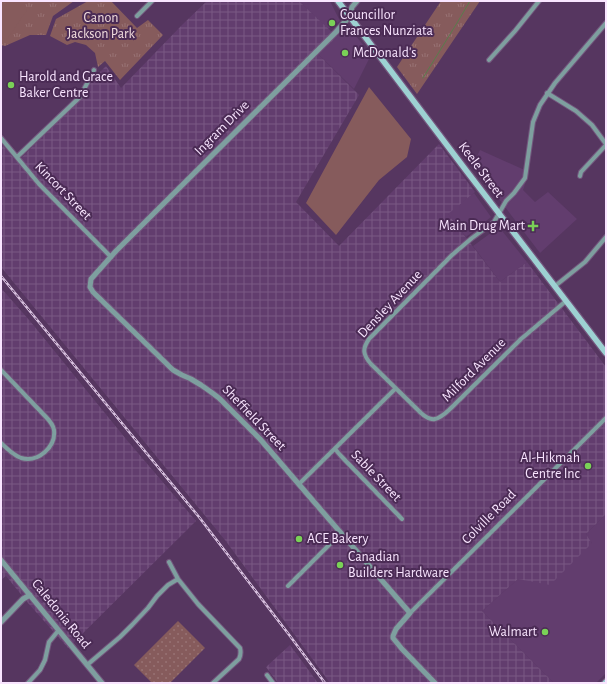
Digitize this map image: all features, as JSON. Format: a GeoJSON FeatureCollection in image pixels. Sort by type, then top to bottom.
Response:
{"type":"FeatureCollection","features":[{"type":"Feature","properties":{"kind":"main road","name":"Keele Street"},"geometry":{"type":"LineString","coordinates":[[338,1],[606,353]]}},
{"type":"Feature","properties":{"kind":"street"},"geometry":{"type":"LineString","coordinates":[[137,16],[152,1]]}},
{"type":"Feature","properties":{"kind":"street","name":"Ingram Drive"},"geometry":{"type":"LineString","coordinates":[[111,257],[336,32],[350,16],[352,6],[357,1]]}},
{"type":"Feature","properties":{"kind":"street"},"geometry":{"type":"LineString","coordinates":[[489,60],[540,1]]}},
{"type":"Feature","properties":{"kind":"street","name":"Densley Avenue"},"geometry":{"type":"LineString","coordinates":[[395,389],[365,356],[365,344],[452,255],[494,222],[506,201],[525,178],[533,122],[540,105],[547,93],[606,23]]}},
{"type":"Feature","properties":{"kind":"street"},"geometry":{"type":"LineString","coordinates":[[16,157],[80,97],[94,70]]}},
{"type":"Feature","properties":{"kind":"street"},"geometry":{"type":"LineString","coordinates":[[547,93],[576,111],[592,125],[606,145],[581,172],[580,176]]}},
{"type":"Feature","properties":{"kind":"street","name":"Kincort Street"},"geometry":{"type":"LineString","coordinates":[[1,138],[39,184],[111,257]]}},
{"type":"Feature","properties":{"kind":"street"},"geometry":{"type":"LineString","coordinates":[[555,286],[585,262],[606,237]]}},
{"type":"Feature","properties":{"kind":"street","name":"Sheffield Street"},"geometry":{"type":"LineString","coordinates":[[111,257],[90,279],[90,287],[93,292],[173,370],[201,385],[219,398],[260,439],[410,613]]}},
{"type":"Feature","properties":{"kind":"street","name":"Milford Avenue"},"geometry":{"type":"LineString","coordinates":[[395,389],[426,417],[434,420],[442,416],[520,339],[566,301]]}},
{"type":"Feature","properties":{"kind":"street"},"geometry":{"type":"LineString","coordinates":[[1,370],[46,416],[51,423],[54,432],[48,450],[31,459],[22,458],[16,455],[1,443]]}},
{"type":"Feature","properties":{"kind":"street"},"geometry":{"type":"LineString","coordinates":[[299,484],[395,389]]}},
{"type":"Feature","properties":{"kind":"street","name":"Colville Road"},"geometry":{"type":"LineString","coordinates":[[435,683],[395,641],[393,636],[396,629],[410,613],[606,418]]}},
{"type":"Feature","properties":{"kind":"street","name":"Sable Street"},"geometry":{"type":"LineString","coordinates":[[335,449],[402,519]]}},
{"type":"Feature","properties":{"kind":"street"},"geometry":{"type":"LineString","coordinates":[[288,586],[341,533]]}},
{"type":"Feature","properties":{"kind":"street","name":"Caledonia Road"},"geometry":{"type":"LineString","coordinates":[[1,560],[102,683]]}},
{"type":"Feature","properties":{"kind":"street"},"geometry":{"type":"LineString","coordinates":[[169,562],[178,579],[214,621],[240,648],[241,653],[239,659],[213,683]]}},
{"type":"Feature","properties":{"kind":"street"},"geometry":{"type":"LineString","coordinates":[[87,665],[132,625],[168,584],[178,579]]}},
{"type":"Feature","properties":{"kind":"street"},"geometry":{"type":"LineString","coordinates":[[1,622],[30,595]]}},
{"type":"Feature","properties":{"kind":"street"},"geometry":{"type":"LineString","coordinates":[[28,683],[40,670],[45,660],[50,642],[58,630]]}},
{"type":"Feature","properties":{"kind":"street"},"geometry":{"type":"LineString","coordinates":[[267,675],[273,683]]}},
{"type":"Feature","properties":{"kind":"shaded area"},"geometry":{"type":"Polygon","coordinates":[[[207,1],[299,1],[337,37],[318,54],[359,95],[296,202],[339,246],[439,144],[475,192],[448,214],[500,282],[527,262],[606,367],[606,514],[586,534],[592,543],[550,585],[518,579],[482,611],[554,683],[330,683],[225,540],[1,267],[1,143],[16,161],[21,158],[81,99],[94,78],[106,66],[121,88],[207,1]]]}},
{"type":"Feature","properties":{"kind":"shaded area"},"geometry":{"type":"Polygon","coordinates":[[[299,1],[330,1],[340,21],[328,29],[299,1]]]}},
{"type":"Feature","properties":{"kind":"shaded area"},"geometry":{"type":"Polygon","coordinates":[[[348,26],[371,55],[354,89],[318,54],[348,26]]]}},
{"type":"Feature","properties":{"kind":"shaded area"},"geometry":{"type":"Polygon","coordinates":[[[480,150],[529,172],[523,190],[535,202],[548,192],[577,219],[540,253],[473,165],[480,150]]]}},
{"type":"Feature","properties":{"kind":"shaded area"},"geometry":{"type":"Polygon","coordinates":[[[474,193],[491,217],[466,237],[447,213],[474,193]]]}},
{"type":"Feature","properties":{"kind":"shaded area"},"geometry":{"type":"Polygon","coordinates":[[[499,227],[527,262],[500,282],[473,246],[499,227]]]}},
{"type":"Feature","properties":{"kind":"shaded area"},"geometry":{"type":"Polygon","coordinates":[[[1,288],[196,521],[68,648],[6,576],[1,580],[1,288]]]}},
{"type":"Feature","properties":{"kind":"shaded area"},"geometry":{"type":"Polygon","coordinates":[[[606,514],[606,673],[596,683],[554,683],[482,611],[518,579],[592,543],[586,534],[606,514]]]}},
{"type":"Feature","properties":{"kind":"shaded area"},"geometry":{"type":"Polygon","coordinates":[[[290,645],[318,683],[278,683],[266,667],[290,645]]]}},
{"type":"Feature","properties":{"kind":"green space"},"geometry":{"type":"Polygon","coordinates":[[[1,1],[74,1],[53,16],[46,35],[30,35],[5,46],[1,45],[1,1]]]}},
{"type":"Feature","properties":{"kind":"green space","name":"Canon Jackson Park"},"geometry":{"type":"Polygon","coordinates":[[[88,1],[111,1],[137,28],[148,20],[163,35],[120,80],[105,61],[98,67],[95,53],[86,45],[75,42],[67,45],[50,36],[56,19],[88,1]]]}},
{"type":"Feature","properties":{"kind":"green space"},"geometry":{"type":"Polygon","coordinates":[[[441,1],[480,1],[417,94],[397,67],[441,1]]]}},
{"type":"Feature","properties":{"kind":"green space"},"geometry":{"type":"Polygon","coordinates":[[[13,3],[27,10],[8,38],[5,39],[1,36],[1,4],[13,3]]]}},
{"type":"Feature","properties":{"kind":"green space"},"geometry":{"type":"Polygon","coordinates":[[[369,87],[411,139],[407,157],[379,180],[336,235],[306,203],[369,87]]]}},
{"type":"Feature","properties":{"kind":"green space"},"geometry":{"type":"Polygon","coordinates":[[[178,621],[205,648],[170,683],[152,683],[134,665],[178,621]]]}},
{"type":"Feature","properties":{"kind":"waterway"},"geometry":{"type":"LineString","coordinates":[[423,78],[470,1]]}},
{"type":"Feature","properties":{"kind":"railway"},"geometry":{"type":"LineString","coordinates":[[1,276],[199,517],[325,683]]}},
{"type":"Feature","properties":{"kind":"place","name":"Councillor Frances Nunziata"},"geometry":{"type":"Point","coordinates":[332,23]}},
{"type":"Feature","properties":{"kind":"place","name":"McDonald's"},"geometry":{"type":"Point","coordinates":[345,53]}},
{"type":"Feature","properties":{"kind":"place","name":"Harold and Grace Baker Centre"},"geometry":{"type":"Point","coordinates":[11,85]}},
{"type":"Feature","properties":{"kind":"place","name":"Main Drug Mart"},"geometry":{"type":"Point","coordinates":[533,226]}},
{"type":"Feature","properties":{"kind":"place","name":"Al-Hikmah Centre Inc"},"geometry":{"type":"Point","coordinates":[588,466]}},
{"type":"Feature","properties":{"kind":"place","name":"ACE Bakery"},"geometry":{"type":"Point","coordinates":[299,539]}},
{"type":"Feature","properties":{"kind":"place","name":"Canadian Builders Hardware"},"geometry":{"type":"Point","coordinates":[340,565]}},
{"type":"Feature","properties":{"kind":"place","name":"Walmart"},"geometry":{"type":"Point","coordinates":[545,632]}}]}
